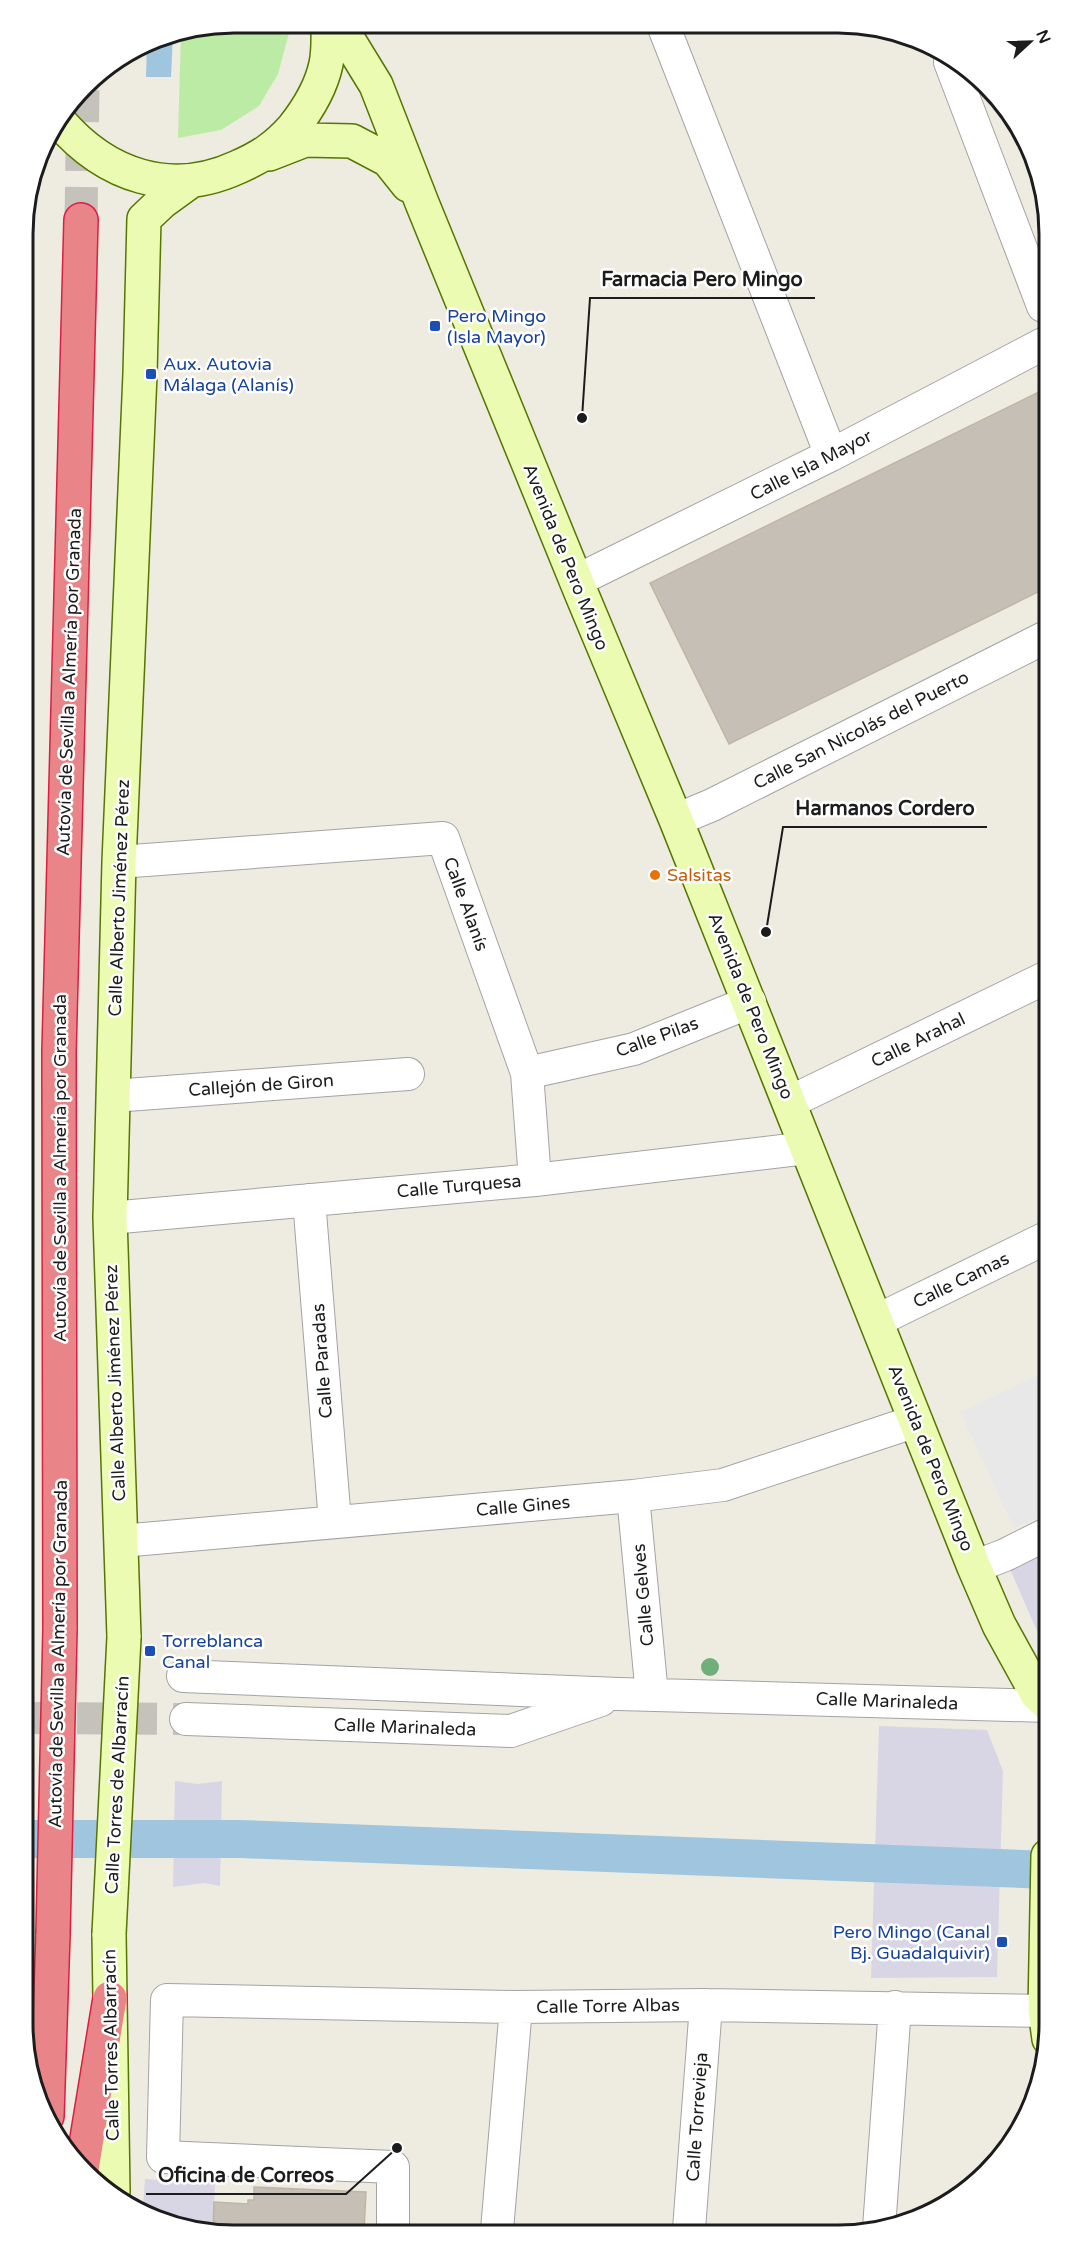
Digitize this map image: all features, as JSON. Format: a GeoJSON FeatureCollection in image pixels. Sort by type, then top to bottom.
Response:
{"type":"FeatureCollection","features":[{"type":"Feature","properties":{"kind":"highway","name":"Autovía de Sevilla a Almería por Granada"},"geometry":{"type":"LineString","coordinates":[[48,2097],[60,1629],[59,1052],[81,220]]}},
{"type":"Feature","properties":{"kind":"highway"},"geometry":{"type":"LineString","coordinates":[[84,2157],[110,1998]]}},
{"type":"Feature","properties":{"kind":"street"},"geometry":{"type":"LineString","coordinates":[[65,127],[84,147],[116,167],[153,179],[191,181],[218,177],[262,157],[279,144],[306,112],[326,65],[328,33]]}},
{"type":"Feature","properties":{"kind":"street","name":"Avenida de Pero Mingo"},"geometry":{"type":"LineString","coordinates":[[344,33],[376,85],[576,581],[750,1002],[974,1567],[999,1625],[1039,1696]]}},
{"type":"Feature","properties":{"kind":"street"},"geometry":{"type":"LineString","coordinates":[[666,33],[831,455]]}},
{"type":"Feature","properties":{"kind":"street"},"geometry":{"type":"LineString","coordinates":[[953,70],[1039,296]]}},
{"type":"Feature","properties":{"kind":"street","name":"Avenida de Pero Mingo"},"geometry":{"type":"LineString","coordinates":[[262,157],[304,140],[352,141],[388,160],[422,203]]}},
{"type":"Feature","properties":{"kind":"street","name":"Calle Alberto Jiménez Pérez"},"geometry":{"type":"LineString","coordinates":[[124,1637],[110,1218],[119,862],[140,386],[144,219],[162,202],[191,181]]}},
{"type":"Feature","properties":{"kind":"street","name":"Calle Isla Mayor"},"geometry":{"type":"LineString","coordinates":[[576,581],[831,455],[1039,346]]}},
{"type":"Feature","properties":{"kind":"street","name":"Calle San Nicolás del Puerto"},"geometry":{"type":"LineString","coordinates":[[676,820],[712,805],[1039,641]]}},
{"type":"Feature","properties":{"kind":"street","name":"Calle Alanís"},"geometry":{"type":"LineString","coordinates":[[119,862],[443,838],[527,1073],[535,1180]]}},
{"type":"Feature","properties":{"kind":"street","name":"Calle Arahal"},"geometry":{"type":"LineString","coordinates":[[790,1102],[1039,981]]}},
{"type":"Feature","properties":{"kind":"street","name":"Calle Pilas"},"geometry":{"type":"LineString","coordinates":[[527,1073],[634,1049],[750,1002]]}},
{"type":"Feature","properties":{"kind":"street","name":"Callejón de Giron"},"geometry":{"type":"LineString","coordinates":[[113,1096],[408,1074]]}},
{"type":"Feature","properties":{"kind":"street","name":"Calle Turquesa"},"geometry":{"type":"LineString","coordinates":[[110,1218],[535,1180],[807,1148]]}},
{"type":"Feature","properties":{"kind":"street","name":"Calle Paradas"},"geometry":{"type":"LineString","coordinates":[[309,1200],[335,1522]]}},
{"type":"Feature","properties":{"kind":"street","name":"Calle Camas"},"geometry":{"type":"LineString","coordinates":[[876,1321],[1039,1241]]}},
{"type":"Feature","properties":{"kind":"street","name":"Calle Gines"},"geometry":{"type":"LineString","coordinates":[[121,1541],[633,1496],[723,1485],[916,1421]]}},
{"type":"Feature","properties":{"kind":"street","name":"Calle Gelves"},"geometry":{"type":"LineString","coordinates":[[633,1496],[652,1695]]}},
{"type":"Feature","properties":{"kind":"street"},"geometry":{"type":"LineString","coordinates":[[974,1567],[1039,1538]]}},
{"type":"Feature","properties":{"kind":"street","name":"Calle Torres de Albarracín"},"geometry":{"type":"LineString","coordinates":[[109,1934],[124,1637]]}},
{"type":"Feature","properties":{"kind":"street","name":"Calle Marinaleda"},"geometry":{"type":"LineString","coordinates":[[183,1676],[618,1694],[1039,1705]]}},
{"type":"Feature","properties":{"kind":"street","name":"Calle Marinaleda"},"geometry":{"type":"LineString","coordinates":[[186,1719],[511,1731],[618,1694]]}},
{"type":"Feature","properties":{"kind":"street","name":"Calle Torres Albarracín"},"geometry":{"type":"LineString","coordinates":[[109,1934],[113,2184]]}},
{"type":"Feature","properties":{"kind":"street","name":"Calle Torre Albas"},"geometry":{"type":"LineString","coordinates":[[393,2225],[393,2167],[163,2157],[167,2000],[516,2007],[706,2005],[895,2007],[1039,2019]]}},
{"type":"Feature","properties":{"kind":"street","name":"Calle Torrevieja"},"geometry":{"type":"LineString","coordinates":[[689,2225],[706,2005]]}},
{"type":"Feature","properties":{"kind":"street"},"geometry":{"type":"LineString","coordinates":[[497,2225],[516,2007]]}},
{"type":"Feature","properties":{"kind":"street"},"geometry":{"type":"LineString","coordinates":[[880,2220],[895,2007]]}},
{"type":"Feature","properties":{"kind":"green space"},"geometry":{"type":"Polygon","coordinates":[[[221,33],[289,33],[278,74],[259,106],[221,130],[178,138],[181,41],[221,33]]]}},
{"type":"Feature","properties":{"kind":"shaded area"},"geometry":{"type":"Polygon","coordinates":[[[1039,1375],[1039,1517],[1014,1528],[960,1412],[1039,1375]]]}},
{"type":"Feature","properties":{"kind":"shaded area"},"geometry":{"type":"Polygon","coordinates":[[[1039,1552],[1039,1635],[1009,1567],[1039,1552]]]}},
{"type":"Feature","properties":{"kind":"shaded area"},"geometry":{"type":"Polygon","coordinates":[[[879,1726],[987,1730],[1003,1771],[997,1977],[871,1978],[879,1726]]]}},
{"type":"Feature","properties":{"kind":"shaded area"},"geometry":{"type":"Polygon","coordinates":[[[175,1781],[198,1784],[222,1781],[220,1886],[205,1883],[173,1887],[175,1781]]]}},
{"type":"Feature","properties":{"kind":"shaded area"},"geometry":{"type":"Polygon","coordinates":[[[145,2179],[215,2183],[213,2223],[170,2214],[143,2203],[145,2179]]]}},
{"type":"Feature","properties":{"kind":"water"},"geometry":{"type":"Polygon","coordinates":[[[173,43],[171,77],[146,77],[147,53],[173,43]]]}},
{"type":"Feature","properties":{"kind":"building"},"geometry":{"type":"Polygon","coordinates":[[[1039,392],[1039,591],[729,744],[650,583],[1039,392]]]}},
{"type":"Feature","properties":{"kind":"building"},"geometry":{"type":"Polygon","coordinates":[[[254,2187],[366,2192],[364,2225],[213,2223],[214,2202],[248,2204],[248,2200],[254,2200],[254,2187]]]}},
{"type":"Feature","properties":{"kind":"waterway"},"geometry":{"type":"LineString","coordinates":[[33,1839],[240,1839],[1039,1870]]}},
{"type":"Feature","properties":{"kind":"tunnel"},"geometry":{"type":"LineString","coordinates":[[81,220],[83,103]]}},
{"type":"Feature","properties":{"kind":"tunnel"},"geometry":{"type":"LineString","coordinates":[[33,1718],[186,1719]]}},
{"type":"Feature","properties":{"kind":"place","name":"Pero Mingo (Isla Mayor)"},"geometry":{"type":"Point","coordinates":[435,326]}},
{"type":"Feature","properties":{"kind":"place","name":"Aux. Autovia Málaga (Alanís)"},"geometry":{"type":"Point","coordinates":[151,374]}},
{"type":"Feature","properties":{"kind":"place","name":"Farmacia Pero Mingo"},"geometry":{"type":"Point","coordinates":[582,418]}},
{"type":"Feature","properties":{"kind":"place","name":"Salsitas"},"geometry":{"type":"Point","coordinates":[655,875]}},
{"type":"Feature","properties":{"kind":"place","name":"Harmanos Cordero"},"geometry":{"type":"Point","coordinates":[766,932]}},
{"type":"Feature","properties":{"kind":"place","name":"Torreblanca Canal"},"geometry":{"type":"Point","coordinates":[150,1651]}},
{"type":"Feature","properties":{"kind":"place","name":"Pero Mingo (Canal Bj. Guadalquivir)"},"geometry":{"type":"Point","coordinates":[1002,1942]}},
{"type":"Feature","properties":{"kind":"place","name":"Oficina de Correos"},"geometry":{"type":"Point","coordinates":[397,2148]}}]}
